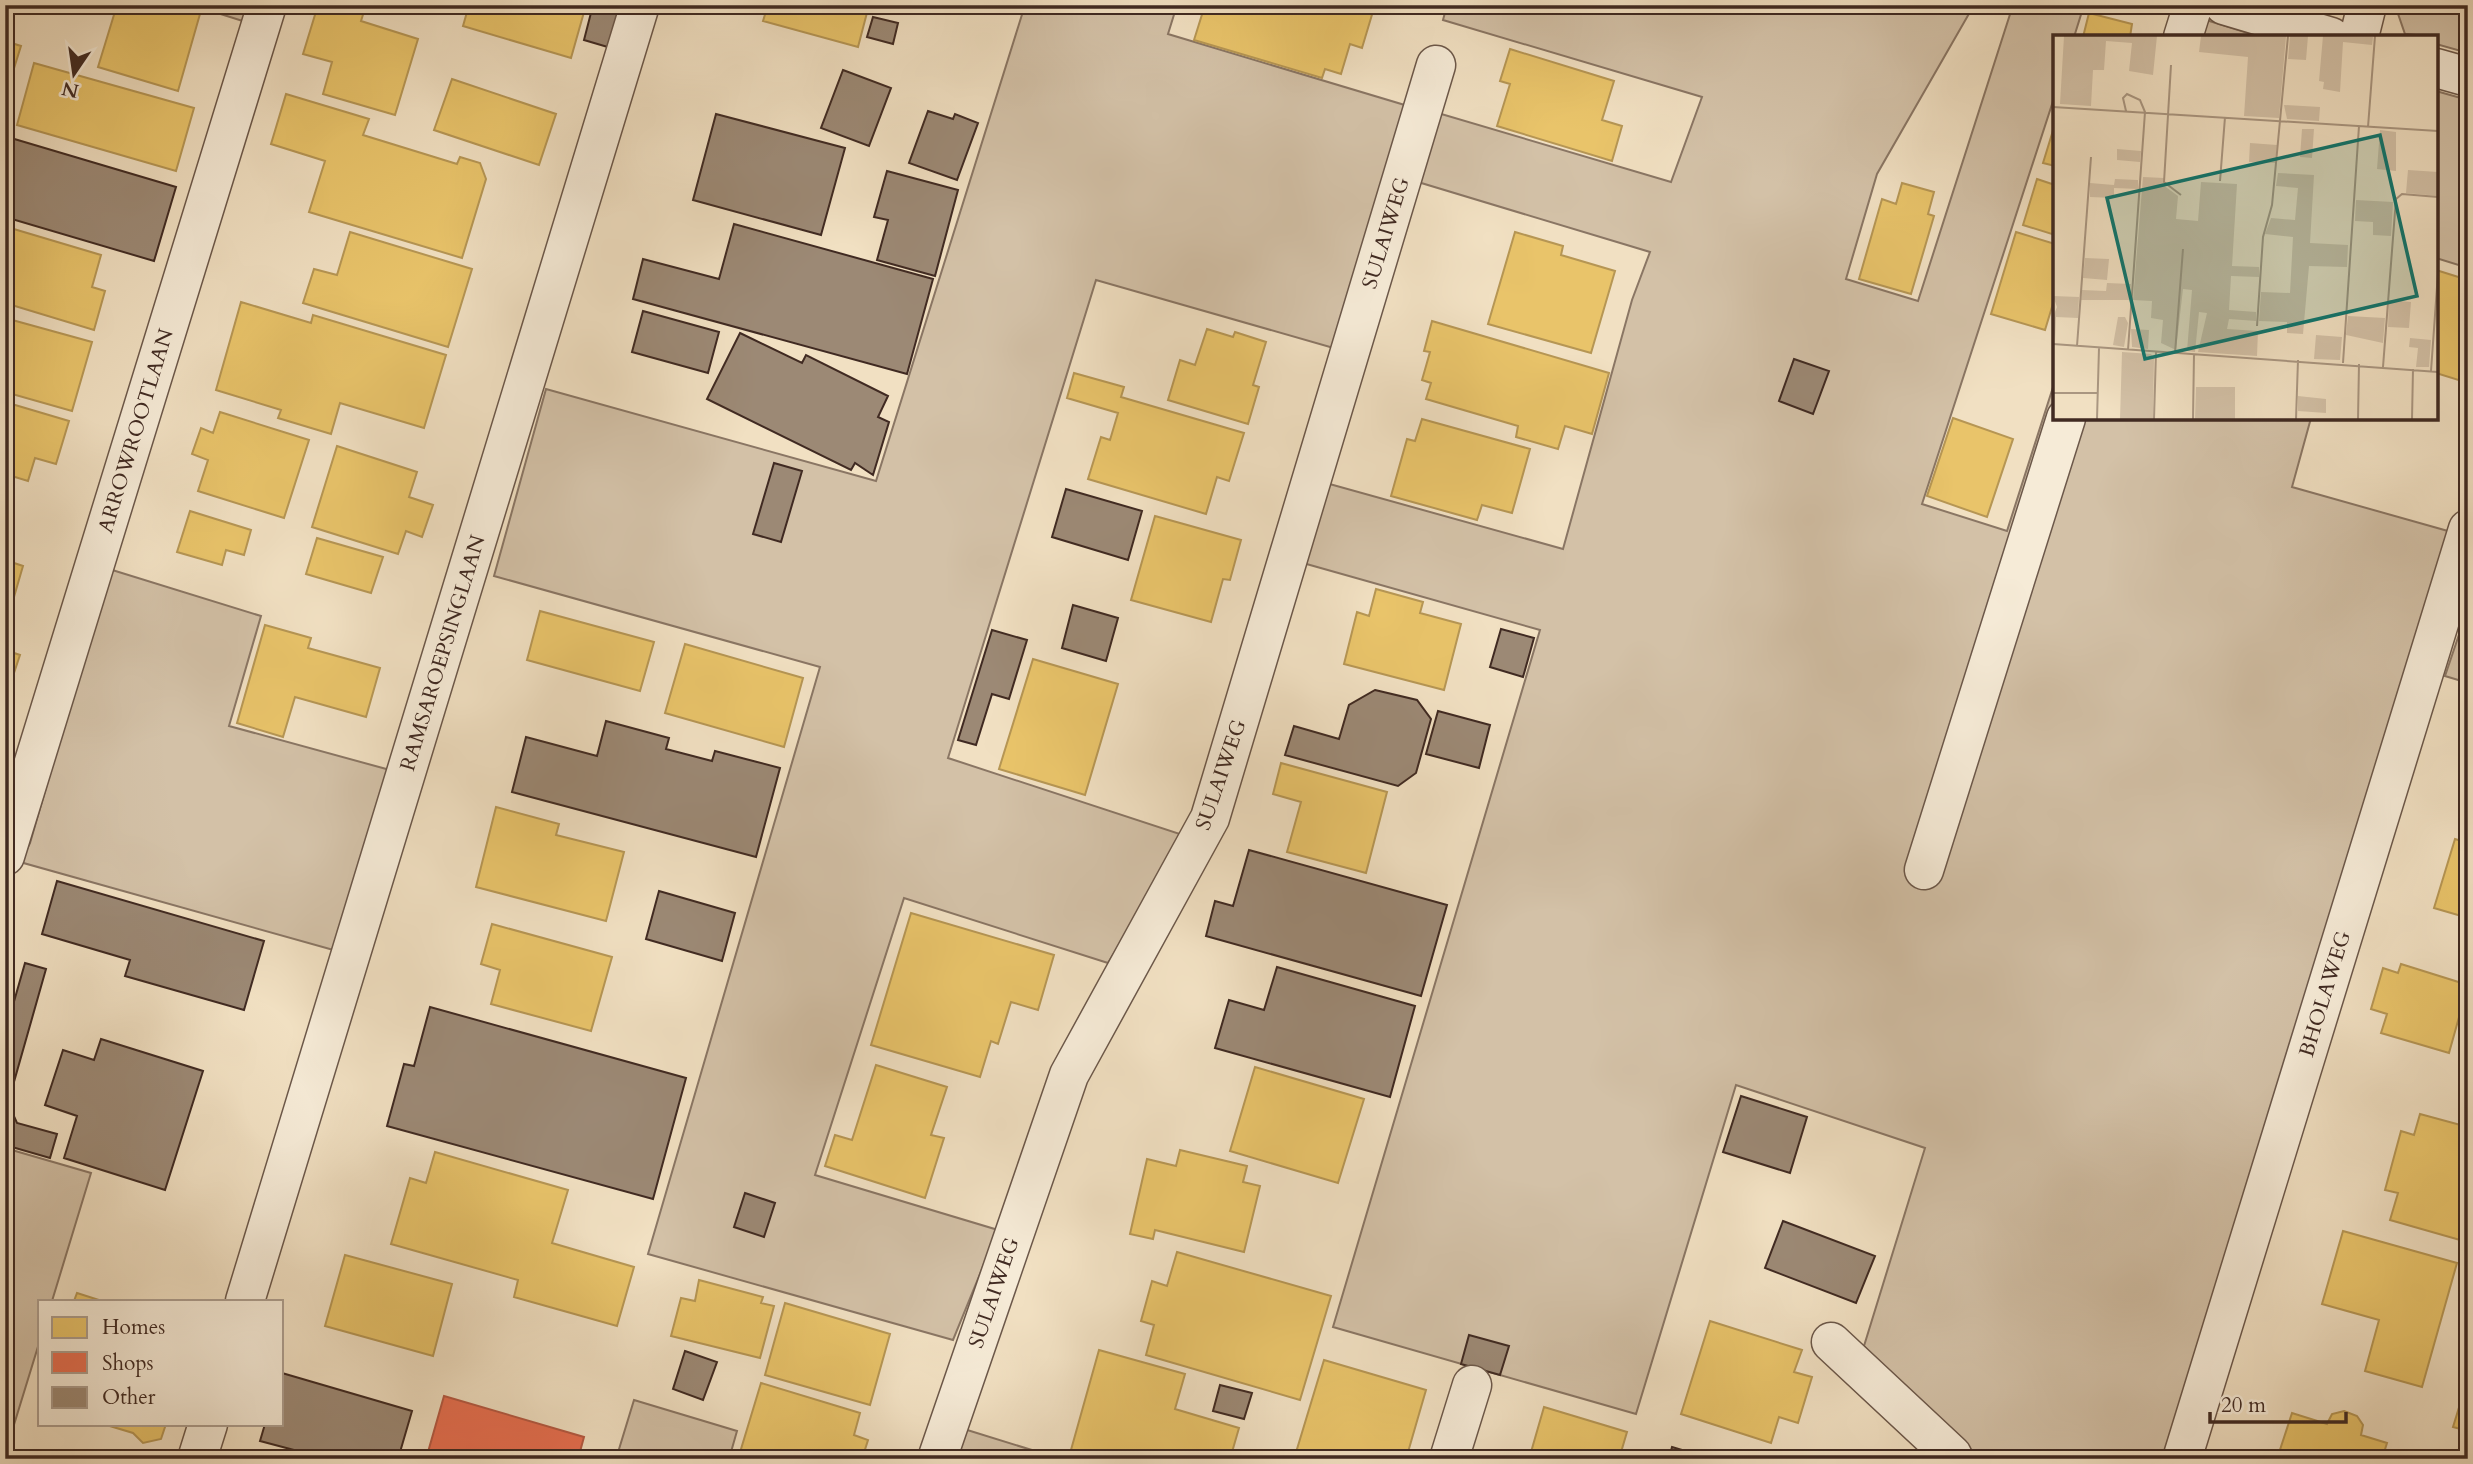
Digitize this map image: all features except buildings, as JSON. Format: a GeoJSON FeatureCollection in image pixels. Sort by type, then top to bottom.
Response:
{"type":"FeatureCollection","features":[{"type":"Feature","properties":{"kind":"street","name":"ARROWROOTLAAN"},"geometry":{"type":"LineString","coordinates":[[5,856],[267,5]]}},
{"type":"Feature","properties":{"kind":"street","name":"RAMSAROEPSINGLAAN"},"geometry":{"type":"LineString","coordinates":[[245,1300],[640,5]]}},
{"type":"Feature","properties":{"kind":"street"},"geometry":{"type":"LineString","coordinates":[[2184,35],[2193,5]]}},
{"type":"Feature","properties":{"kind":"street"},"geometry":{"type":"LineString","coordinates":[[2224,5],[2324,35]]}},
{"type":"Feature","properties":{"kind":"street"},"geometry":{"type":"LineString","coordinates":[[2360,35],[2367,5]]}},
{"type":"Feature","properties":{"kind":"street","name":"SULAIWEG"},"geometry":{"type":"LineString","coordinates":[[937,1459],[1069,1075],[1210,818],[1436,65]]}},
{"type":"Feature","properties":{"kind":"street"},"geometry":{"type":"LineString","coordinates":[[2438,69],[2468,78]]}},
{"type":"Feature","properties":{"kind":"street"},"geometry":{"type":"LineString","coordinates":[[1924,870],[2065,420]]}},
{"type":"Feature","properties":{"kind":"street","name":"BHOLAWEG"},"geometry":{"type":"LineString","coordinates":[[2182,1459],[2468,529]]}},
{"type":"Feature","properties":{"kind":"street"},"geometry":{"type":"LineString","coordinates":[[1831,1342],[1954,1459]]}},
{"type":"Feature","properties":{"kind":"street"},"geometry":{"type":"LineString","coordinates":[[1449,1459],[1472,1385]]}},
{"type":"Feature","properties":{"kind":"street"},"geometry":{"type":"LineString","coordinates":[[197,1459],[207,1426]]}},
{"type":"Feature","properties":{"kind":"shaded area"},"geometry":{"type":"Polygon","coordinates":[[[192,5],[255,5],[249,23],[192,5]]]}},
{"type":"Feature","properties":{"kind":"shaded area"},"geometry":{"type":"Polygon","coordinates":[[[1025,5],[1177,5],[1168,34],[1408,106],[1337,349],[1096,280],[948,758],[1186,836],[1108,963],[904,898],[815,1175],[998,1230],[953,1340],[648,1254],[820,667],[494,576],[546,389],[876,481],[1025,5]]]}},
{"type":"Feature","properties":{"kind":"shaded area"},"geometry":{"type":"Polygon","coordinates":[[[1447,5],[1974,5],[1877,174],[1846,279],[1918,301],[2013,5],[2084,5],[2075,35],[2053,35],[2053,101],[1922,504],[2007,531],[2053,387],[2053,420],[2310,420],[2292,487],[2455,533],[2164,1459],[1965,1459],[1864,1346],[1925,1148],[1736,1085],[1636,1414],[1333,1327],[1540,630],[1303,563],[1326,483],[1563,549],[1632,300],[1650,252],[1418,182],[1438,113],[1671,182],[1702,97],[1443,20],[1447,5]]]}},
{"type":"Feature","properties":{"kind":"shaded area"},"geometry":{"type":"Polygon","coordinates":[[[2395,5],[2468,5],[2468,53],[2438,45],[2438,35],[2405,34],[2395,5]]]}},
{"type":"Feature","properties":{"kind":"shaded area"},"geometry":{"type":"Polygon","coordinates":[[[2190,15],[2250,35],[2172,35],[2190,15]]]}},
{"type":"Feature","properties":{"kind":"shaded area"},"geometry":{"type":"Polygon","coordinates":[[[2438,92],[2468,100],[2468,268],[2438,259],[2438,92]]]}},
{"type":"Feature","properties":{"kind":"shaded area"},"geometry":{"type":"Polygon","coordinates":[[[109,569],[261,616],[229,726],[390,770],[337,951],[20,862],[30,843],[109,569]]]}},
{"type":"Feature","properties":{"kind":"shaded area"},"geometry":{"type":"Polygon","coordinates":[[[2468,608],[2468,683],[2445,676],[2468,608]]]}},
{"type":"Feature","properties":{"kind":"shaded area"},"geometry":{"type":"Polygon","coordinates":[[[5,1148],[91,1173],[52,1300],[38,1300],[38,1347],[5,1454],[5,1148]]]}},
{"type":"Feature","properties":{"kind":"shaded area"},"geometry":{"type":"Polygon","coordinates":[[[634,1400],[737,1431],[729,1459],[616,1459],[634,1400]]]}},
{"type":"Feature","properties":{"kind":"shaded area"},"geometry":{"type":"Polygon","coordinates":[[[964,1429],[1061,1459],[954,1459],[964,1429]]]}}]}
